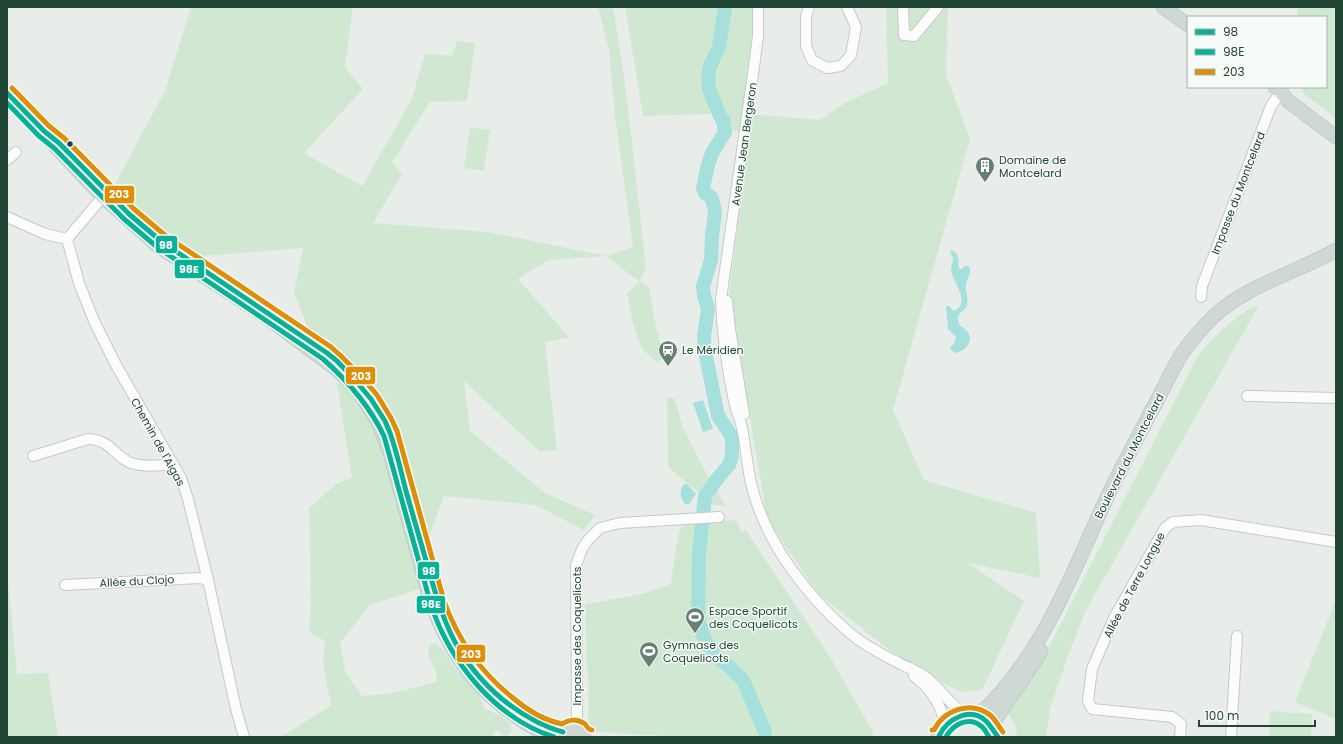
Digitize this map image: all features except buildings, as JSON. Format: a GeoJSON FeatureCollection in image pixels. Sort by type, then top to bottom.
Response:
{"type":"FeatureCollection","features":[{"type":"Feature","properties":{"kind":"main road"},"geometry":{"type":"LineString","coordinates":[[1163,7],[1187,24]]}},
{"type":"Feature","properties":{"kind":"main road"},"geometry":{"type":"LineString","coordinates":[[1277,92],[1336,137]]}},
{"type":"Feature","properties":{"kind":"main road"},"geometry":{"type":"LineString","coordinates":[[7,93],[44,131],[56,147],[158,246],[262,314],[336,369],[358,390],[379,424],[390,453],[430,599],[447,639],[461,664],[478,685],[504,708],[551,737]]}},
{"type":"Feature","properties":{"kind":"main road"},"geometry":{"type":"LineString","coordinates":[[105,194],[162,242],[320,349],[340,364],[355,379],[375,407],[390,434],[436,601],[453,639],[467,661],[497,694],[514,709],[538,724],[552,730],[576,734]]}},
{"type":"Feature","properties":{"kind":"main road","name":"Boulevard du Montcelard"},"geometry":{"type":"LineString","coordinates":[[1298,274],[1336,250]]}},
{"type":"Feature","properties":{"kind":"main road","name":"Boulevard du Montcelard"},"geometry":{"type":"LineString","coordinates":[[971,716],[993,700],[1030,654],[1058,606],[1104,504],[1184,351],[1213,317],[1232,302],[1336,259]]}},
{"type":"Feature","properties":{"kind":"main road","name":"Boulevard du Montcelard"},"geometry":{"type":"LineString","coordinates":[[996,734],[1068,600],[1110,506],[1146,434],[1189,355],[1218,322],[1250,295]]}},
{"type":"Feature","properties":{"kind":"main road"},"geometry":{"type":"LineString","coordinates":[[938,734],[953,718],[971,716],[985,720],[996,734]]}},
{"type":"Feature","properties":{"kind":"street","name":"Avenue Jean Bergeron"},"geometry":{"type":"LineString","coordinates":[[758,7],[758,36],[724,281],[756,498],[763,519],[775,544],[810,593],[834,618],[852,635],[873,649],[915,670],[931,681],[956,709],[971,716]]}},
{"type":"Feature","properties":{"kind":"street"},"geometry":{"type":"LineString","coordinates":[[809,7],[806,17],[806,46],[812,60],[828,68],[841,66],[851,56],[856,27],[847,7]]}},
{"type":"Feature","properties":{"kind":"street"},"geometry":{"type":"LineString","coordinates":[[903,7],[904,35],[914,36],[938,7]]}},
{"type":"Feature","properties":{"kind":"street","name":"Impasse du Montcelard"},"geometry":{"type":"LineString","coordinates":[[1201,297],[1202,286],[1277,92]]}},
{"type":"Feature","properties":{"kind":"street"},"geometry":{"type":"LineString","coordinates":[[7,160],[16,152]]}},
{"type":"Feature","properties":{"kind":"street"},"geometry":{"type":"LineString","coordinates":[[7,217],[44,234],[67,239],[105,194]]}},
{"type":"Feature","properties":{"kind":"street","name":"Chemin de l'Aigas"},"geometry":{"type":"LineString","coordinates":[[67,239],[79,283],[94,321],[116,365],[181,478],[188,499],[208,580],[236,710],[244,737]]}},
{"type":"Feature","properties":{"kind":"street"},"geometry":{"type":"LineString","coordinates":[[1247,396],[1336,398]]}},
{"type":"Feature","properties":{"kind":"street"},"geometry":{"type":"LineString","coordinates":[[33,456],[88,439],[94,439],[110,446],[118,454],[130,462],[144,465],[172,464]]}},
{"type":"Feature","properties":{"kind":"street","name":"Impasse des Coquelicots"},"geometry":{"type":"LineString","coordinates":[[576,734],[576,565],[582,549],[588,540],[600,528],[620,523],[719,517]]}},
{"type":"Feature","properties":{"kind":"street","name":"Allée de Terre Longue"},"geometry":{"type":"LineString","coordinates":[[1180,737],[1180,724],[1172,717],[1092,710],[1088,701],[1092,669],[1114,618],[1164,528],[1173,522],[1201,520],[1336,542]]}},
{"type":"Feature","properties":{"kind":"street","name":"Allée du Clojo"},"geometry":{"type":"LineString","coordinates":[[65,585],[200,578],[208,580]]}},
{"type":"Feature","properties":{"kind":"street"},"geometry":{"type":"LineString","coordinates":[[1231,737],[1237,636]]}},
{"type":"Feature","properties":{"kind":"street","name":"Avenue Jean Bergeron"},"geometry":{"type":"LineString","coordinates":[[897,662],[923,683],[934,698],[942,714],[938,734]]}},
{"type":"Feature","properties":{"kind":"green space"},"geometry":{"type":"Polygon","coordinates":[[[191,7],[353,7],[345,67],[363,89],[304,153],[362,186],[411,101],[425,54],[452,56],[457,41],[475,43],[467,101],[430,102],[392,162],[402,174],[373,223],[488,232],[606,256],[551,260],[545,262],[518,279],[569,337],[545,342],[557,450],[540,452],[464,381],[470,431],[545,493],[595,515],[584,530],[535,505],[444,496],[428,539],[395,430],[355,379],[314,344],[294,292],[303,248],[203,256],[174,244],[114,186],[165,91],[191,7]]]}},
{"type":"Feature","properties":{"kind":"green space"},"geometry":{"type":"Polygon","coordinates":[[[598,7],[612,7],[619,46],[628,109],[646,267],[640,282],[606,256],[633,247],[615,117],[609,51],[598,7]]]}},
{"type":"Feature","properties":{"kind":"green space"},"geometry":{"type":"Polygon","coordinates":[[[625,7],[752,7],[758,36],[745,132],[729,130],[725,115],[643,116],[625,7]]]}},
{"type":"Feature","properties":{"kind":"green space"},"geometry":{"type":"Polygon","coordinates":[[[886,7],[948,7],[946,75],[970,139],[893,410],[924,480],[1036,513],[1040,578],[968,563],[1024,601],[982,690],[963,692],[947,685],[892,652],[819,595],[767,519],[729,294],[752,115],[820,120],[845,103],[888,83],[886,7]]]}},
{"type":"Feature","properties":{"kind":"green space"},"geometry":{"type":"Polygon","coordinates":[[[1297,7],[1336,7],[1336,118],[1303,93],[1302,88],[1327,88],[1327,16],[1298,16],[1297,7]]]}},
{"type":"Feature","properties":{"kind":"green space"},"geometry":{"type":"Polygon","coordinates":[[[470,127],[490,130],[484,171],[464,168],[470,127]]]}},
{"type":"Feature","properties":{"kind":"green space"},"geometry":{"type":"Polygon","coordinates":[[[640,282],[649,287],[656,328],[665,358],[657,362],[642,349],[633,324],[627,293],[640,282]]]}},
{"type":"Feature","properties":{"kind":"green space"},"geometry":{"type":"Polygon","coordinates":[[[1259,305],[1085,612],[1050,709],[1046,737],[1017,737],[1016,727],[1008,713],[1049,647],[1198,355],[1234,319],[1242,313],[1259,305]]]}},
{"type":"Feature","properties":{"kind":"green space"},"geometry":{"type":"Polygon","coordinates":[[[337,383],[358,390],[375,430],[423,588],[370,605],[340,643],[345,671],[362,696],[393,693],[437,682],[436,672],[428,653],[429,646],[435,643],[443,650],[455,668],[472,685],[480,697],[484,708],[503,717],[511,725],[511,733],[505,737],[496,730],[493,734],[494,737],[281,737],[331,705],[323,664],[325,641],[309,632],[311,599],[309,508],[336,484],[352,478],[337,383]]]}},
{"type":"Feature","properties":{"kind":"green space"},"geometry":{"type":"Polygon","coordinates":[[[667,398],[675,399],[683,428],[704,469],[726,506],[713,505],[668,467],[667,398]]]}},
{"type":"Feature","properties":{"kind":"green space","name":"Espace Sportif des Coquelicots"},"geometry":{"type":"Polygon","coordinates":[[[737,520],[742,533],[745,529],[830,657],[874,734],[871,736],[678,737],[597,732],[588,723],[589,680],[587,671],[585,604],[643,594],[671,584],[681,527],[687,524],[737,520]]]}},
{"type":"Feature","properties":{"kind":"green space"},"geometry":{"type":"Polygon","coordinates":[[[7,571],[17,674],[48,673],[58,737],[7,737],[7,571]]]}},
{"type":"Feature","properties":{"kind":"green space"},"geometry":{"type":"Polygon","coordinates":[[[1336,600],[1336,719],[1295,702],[1336,600]]]}},
{"type":"Feature","properties":{"kind":"green space"},"geometry":{"type":"Polygon","coordinates":[[[1270,711],[1312,714],[1311,737],[1269,737],[1270,711]]]}},
{"type":"Feature","properties":{"kind":"water"},"geometry":{"type":"Polygon","coordinates":[[[952,250],[957,256],[959,269],[962,269],[964,266],[970,268],[966,284],[968,301],[967,306],[959,314],[958,318],[960,326],[968,333],[970,341],[964,349],[955,353],[950,347],[954,344],[956,337],[948,329],[946,306],[949,306],[955,311],[960,307],[961,297],[951,270],[953,258],[950,252],[952,250]]]}},
{"type":"Feature","properties":{"kind":"water"},"geometry":{"type":"Polygon","coordinates":[[[703,400],[713,429],[703,432],[693,403],[703,400]]]}},
{"type":"Feature","properties":{"kind":"water"},"geometry":{"type":"Polygon","coordinates":[[[687,484],[696,494],[689,504],[685,504],[681,495],[683,485],[687,484]]]}},
{"type":"Feature","properties":{"kind":"waterway"},"geometry":{"type":"LineString","coordinates":[[725,7],[719,47],[710,66],[708,76],[709,89],[723,120],[725,132],[712,153],[703,188],[705,193],[712,198],[715,212],[711,260],[703,286],[708,309],[704,336],[705,351],[718,416],[732,438],[732,456],[729,465],[705,496],[699,552],[698,619],[705,640],[716,657],[725,663],[743,680],[765,732]]}},
{"type":"Feature","properties":{"kind":"transit line","name":"203"},"geometry":{"type":"LineString","coordinates":[[12,88],[134,209],[166,236],[331,347],[360,375],[377,395],[397,431],[444,601],[463,642],[490,677],[518,702],[548,720],[562,724],[567,721],[576,720],[582,722],[592,730]]}},
{"type":"Feature","properties":{"kind":"transit line","name":"98"},"geometry":{"type":"LineString","coordinates":[[7,93],[129,214],[162,242],[327,353],[355,380],[371,399],[385,421],[390,433],[439,604],[445,621],[462,654],[486,684],[516,710],[531,719],[563,732]]}},
{"type":"Feature","properties":{"kind":"transit line","name":"98E"},"geometry":{"type":"LineString","coordinates":[[7,103],[124,219],[157,247],[323,359],[357,394],[372,414],[384,436],[431,605],[439,626],[450,647],[463,667],[494,702],[533,728],[554,737]]}},
{"type":"Feature","properties":{"kind":"transit line","name":"203"},"geometry":{"type":"LineString","coordinates":[[932,730],[934,730],[944,717],[951,713],[959,709],[975,708],[990,715],[1003,732]]}},
{"type":"Feature","properties":{"kind":"transit line","name":"98"},"geometry":{"type":"LineString","coordinates":[[939,736],[947,724],[953,720],[960,716],[973,715],[986,721],[998,737]]}},
{"type":"Feature","properties":{"kind":"transit line","name":"98E"},"geometry":{"type":"LineString","coordinates":[[946,737],[953,728],[966,722],[976,723],[981,726],[989,737]]}},
{"type":"Feature","properties":{"kind":"place","name":"Domaine de Montcelard"},"geometry":{"type":"Point","coordinates":[985,183]}},
{"type":"Feature","properties":{"kind":"place","name":"Le Méridien"},"geometry":{"type":"Point","coordinates":[668,367]}},
{"type":"Feature","properties":{"kind":"place","name":"Espace Sportif des Coquelicots"},"geometry":{"type":"Point","coordinates":[695,634]}},
{"type":"Feature","properties":{"kind":"place","name":"Gymnase des Coquelicots"},"geometry":{"type":"Point","coordinates":[649,668]}}]}
